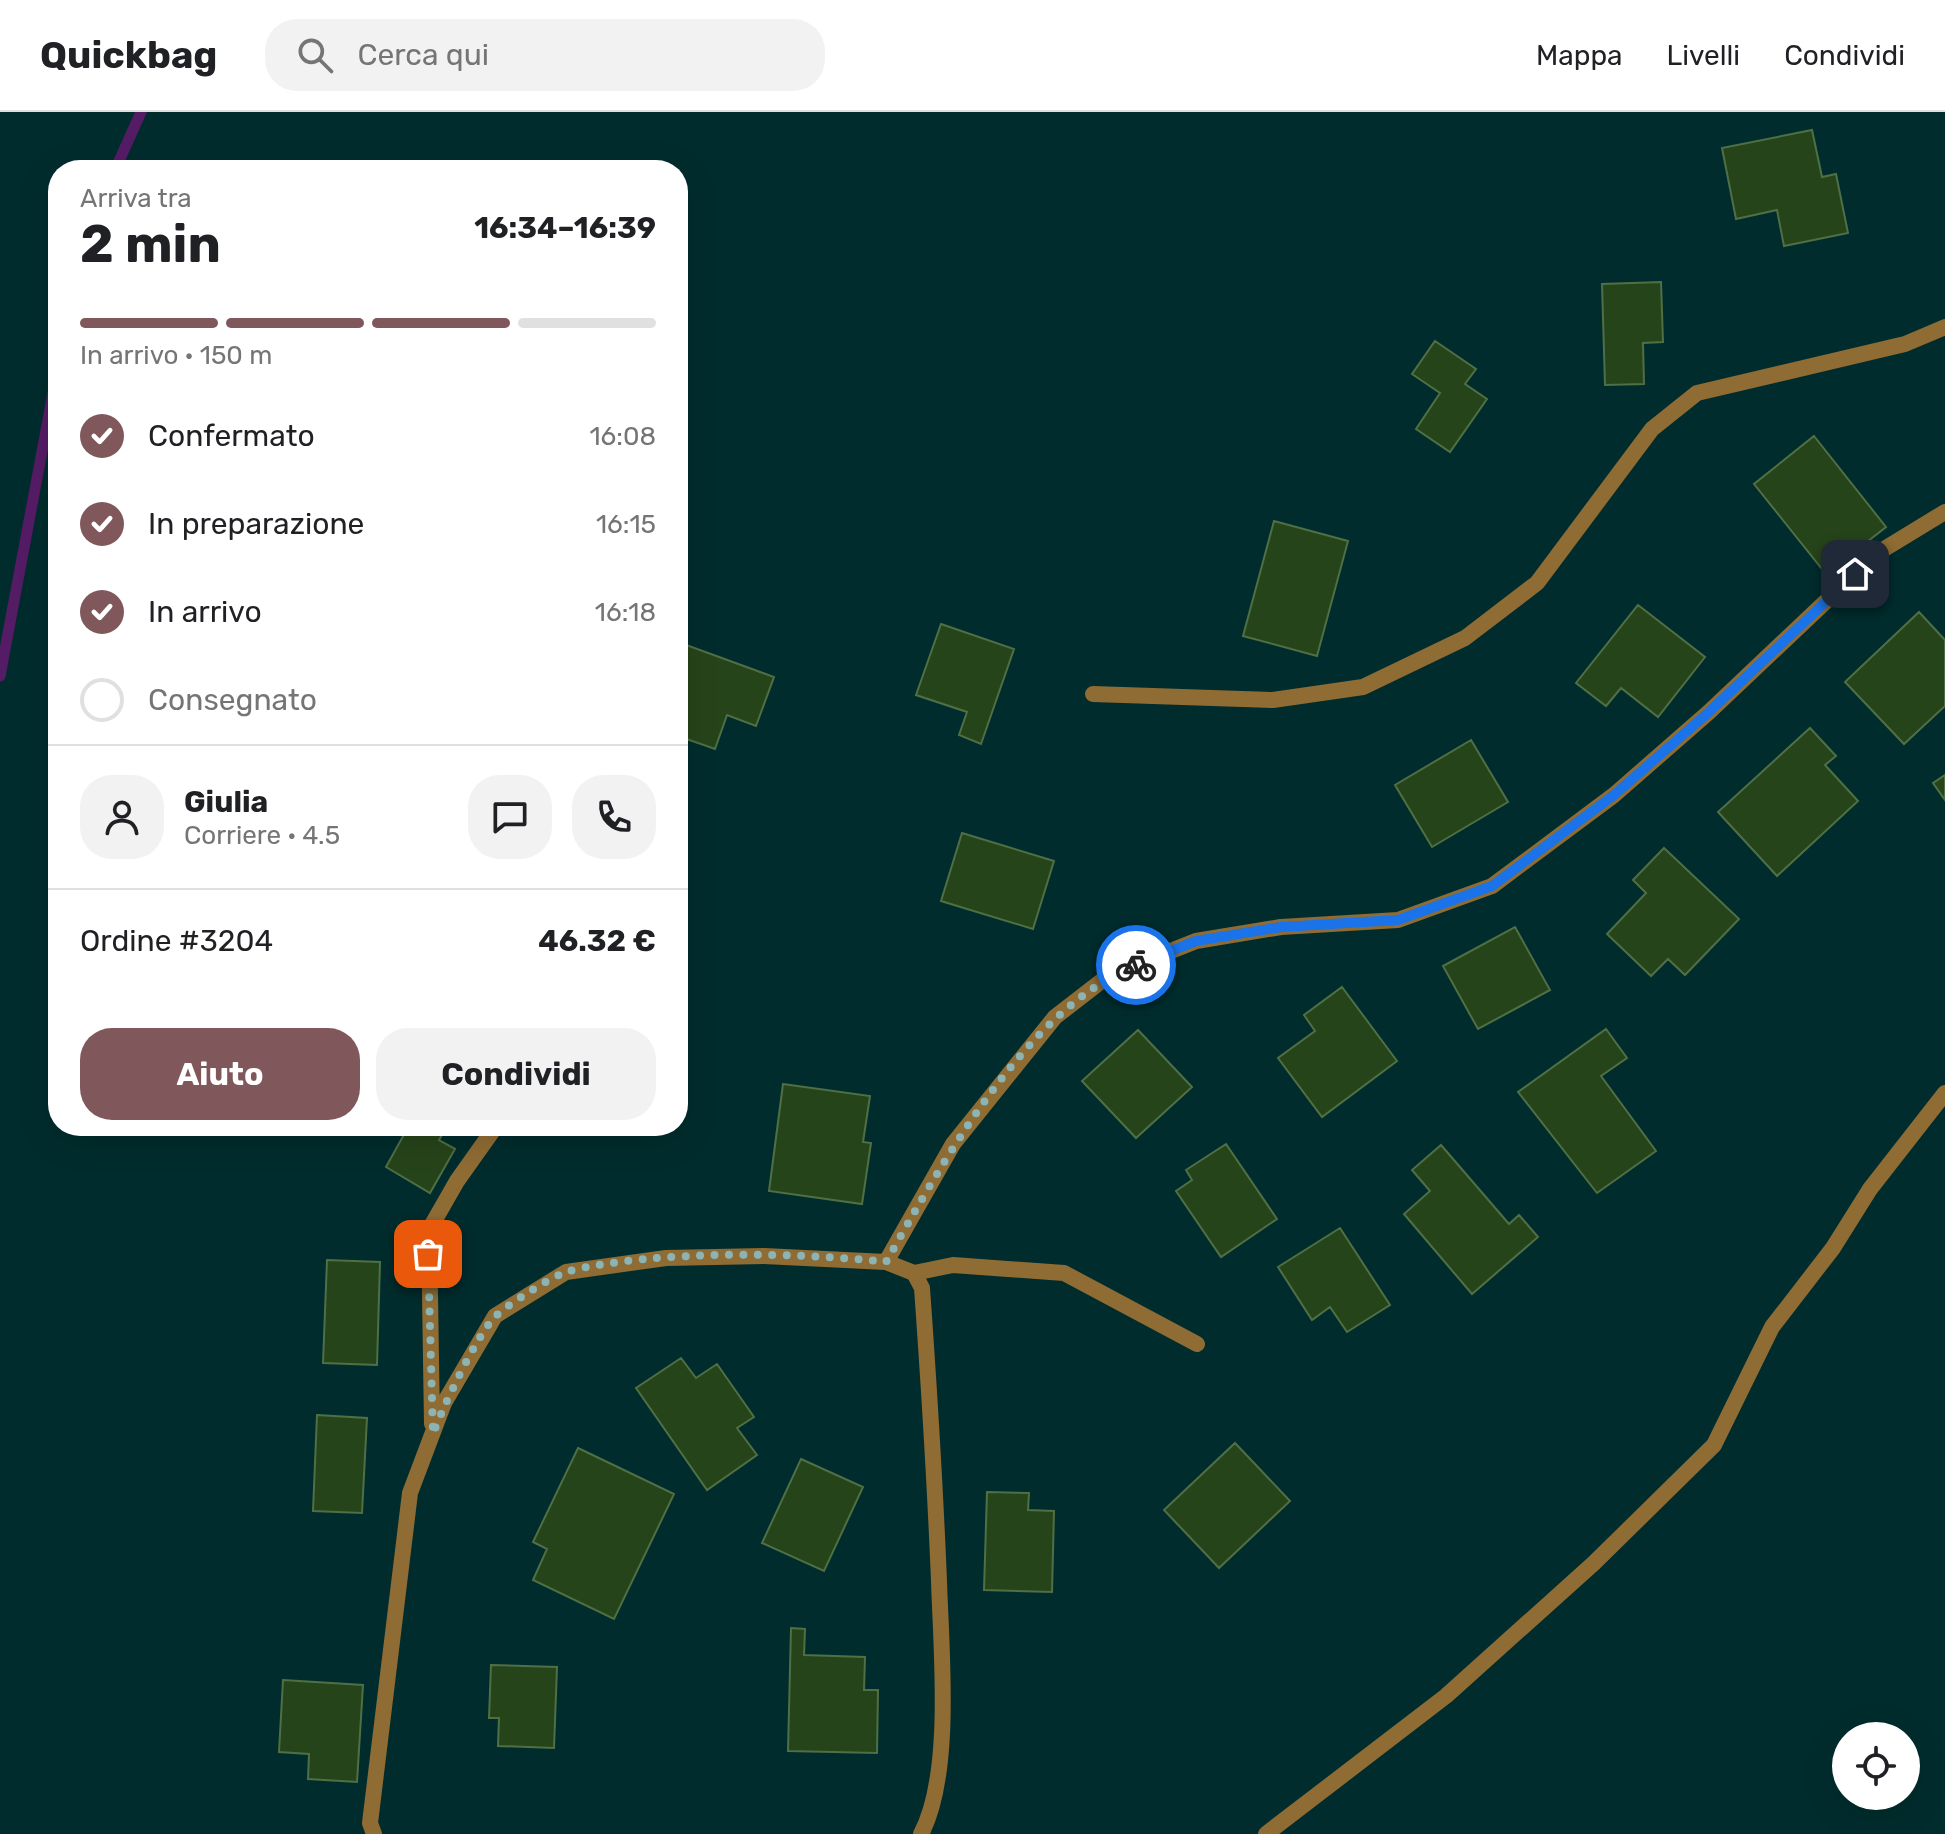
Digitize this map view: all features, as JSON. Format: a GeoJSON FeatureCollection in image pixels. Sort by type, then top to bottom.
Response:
{"type":"FeatureCollection","features":[{"type":"Feature","properties":{"kind":"street"},"geometry":{"type":"LineString","coordinates":[[1093,694],[1273,700],[1363,687],[1465,638],[1537,583],[1652,429],[1697,393],[1905,344],[1945,327]]}},
{"type":"Feature","properties":{"kind":"street"},"geometry":{"type":"LineString","coordinates":[[886,1262],[953,1144],[1055,1017],[1108,976],[1196,941],[1281,927],[1398,920],[1492,886],[1626,784],[1709,712],[1876,554],[1945,512]]}},
{"type":"Feature","properties":{"kind":"street"},"geometry":{"type":"LineString","coordinates":[[1266,1834],[1446,1696],[1594,1563],[1714,1445],[1772,1327],[1833,1248],[1870,1189],[1945,1093]]}},
{"type":"Feature","properties":{"kind":"street"},"geometry":{"type":"LineString","coordinates":[[433,1434],[429,1230],[457,1181],[489,1136]]}},
{"type":"Feature","properties":{"kind":"street"},"geometry":{"type":"LineString","coordinates":[[374,1834],[370,1823],[410,1493],[444,1403],[495,1316],[566,1272],[666,1258],[764,1256],[886,1262],[914,1273],[953,1265],[1064,1273],[1197,1344]]}},
{"type":"Feature","properties":{"kind":"street"},"geometry":{"type":"LineString","coordinates":[[914,1273],[922,1288],[926,1334],[941,1645],[940,1743],[932,1814],[921,1834]]}},
{"type":"Feature","properties":{"kind":"building"},"geometry":{"type":"Polygon","coordinates":[[[1812,130],[1822,177],[1836,174],[1848,233],[1784,246],[1777,210],[1736,219],[1722,148],[1812,130]]]}},
{"type":"Feature","properties":{"kind":"building"},"geometry":{"type":"Polygon","coordinates":[[[1661,282],[1663,342],[1643,343],[1644,384],[1605,385],[1602,284],[1661,282]]]}},
{"type":"Feature","properties":{"kind":"building"},"geometry":{"type":"Polygon","coordinates":[[[1435,341],[1476,369],[1465,384],[1487,399],[1450,452],[1416,429],[1440,393],[1412,374],[1435,341]]]}},
{"type":"Feature","properties":{"kind":"building"},"geometry":{"type":"Polygon","coordinates":[[[1814,436],[1886,527],[1826,574],[1754,484],[1814,436]]]}},
{"type":"Feature","properties":{"kind":"building"},"geometry":{"type":"Polygon","coordinates":[[[1274,521],[1348,541],[1317,656],[1243,636],[1274,521]]]}},
{"type":"Feature","properties":{"kind":"building"},"geometry":{"type":"Polygon","coordinates":[[[1638,605],[1705,657],[1658,717],[1621,688],[1606,706],[1576,683],[1638,605]]]}},
{"type":"Feature","properties":{"kind":"building"},"geometry":{"type":"Polygon","coordinates":[[[1919,612],[1945,640],[1945,706],[1904,744],[1845,682],[1919,612]]]}},
{"type":"Feature","properties":{"kind":"building"},"geometry":{"type":"Polygon","coordinates":[[[941,624],[1014,649],[981,744],[959,735],[967,712],[916,695],[941,624]]]}},
{"type":"Feature","properties":{"kind":"building"},"geometry":{"type":"Polygon","coordinates":[[[688,646],[774,677],[756,726],[727,715],[715,749],[688,740],[688,646]]]}},
{"type":"Feature","properties":{"kind":"building"},"geometry":{"type":"Polygon","coordinates":[[[1810,728],[1836,756],[1825,765],[1858,801],[1777,876],[1718,812],[1810,728]]]}},
{"type":"Feature","properties":{"kind":"building"},"geometry":{"type":"Polygon","coordinates":[[[1471,740],[1508,802],[1432,847],[1395,785],[1471,740]]]}},
{"type":"Feature","properties":{"kind":"building"},"geometry":{"type":"Polygon","coordinates":[[[1945,775],[1945,800],[1933,783],[1945,775]]]}},
{"type":"Feature","properties":{"kind":"building"},"geometry":{"type":"Polygon","coordinates":[[[962,833],[1054,861],[1033,929],[941,901],[962,833]]]}},
{"type":"Feature","properties":{"kind":"building"},"geometry":{"type":"Polygon","coordinates":[[[1664,848],[1739,919],[1685,975],[1668,959],[1651,976],[1607,934],[1646,893],[1633,880],[1664,848]]]}},
{"type":"Feature","properties":{"kind":"building"},"geometry":{"type":"Polygon","coordinates":[[[1515,927],[1550,990],[1478,1029],[1443,966],[1515,927]]]}},
{"type":"Feature","properties":{"kind":"building"},"geometry":{"type":"Polygon","coordinates":[[[1342,987],[1397,1061],[1322,1117],[1278,1058],[1315,1031],[1304,1015],[1342,987]]]}},
{"type":"Feature","properties":{"kind":"building"},"geometry":{"type":"Polygon","coordinates":[[[1606,1029],[1627,1058],[1601,1076],[1656,1151],[1597,1193],[1518,1092],[1606,1029]]]}},
{"type":"Feature","properties":{"kind":"building"},"geometry":{"type":"Polygon","coordinates":[[[1138,1030],[1192,1087],[1136,1138],[1082,1081],[1138,1030]]]}},
{"type":"Feature","properties":{"kind":"building"},"geometry":{"type":"Polygon","coordinates":[[[783,1084],[870,1096],[863,1142],[871,1143],[862,1204],[769,1191],[783,1084]]]}},
{"type":"Feature","properties":{"kind":"building"},"geometry":{"type":"Polygon","coordinates":[[[403,1136],[441,1136],[439,1140],[455,1149],[430,1193],[386,1167],[403,1136]]]}},
{"type":"Feature","properties":{"kind":"building"},"geometry":{"type":"Polygon","coordinates":[[[1226,1144],[1277,1219],[1221,1257],[1176,1191],[1192,1180],[1186,1170],[1226,1144]]]}},
{"type":"Feature","properties":{"kind":"building"},"geometry":{"type":"Polygon","coordinates":[[[1441,1145],[1509,1224],[1519,1215],[1538,1237],[1472,1294],[1404,1214],[1430,1191],[1412,1170],[1441,1145]]]}},
{"type":"Feature","properties":{"kind":"building"},"geometry":{"type":"Polygon","coordinates":[[[1340,1228],[1390,1305],[1347,1332],[1330,1307],[1312,1320],[1278,1267],[1340,1228]]]}},
{"type":"Feature","properties":{"kind":"building"},"geometry":{"type":"Polygon","coordinates":[[[327,1260],[380,1262],[377,1365],[323,1363],[327,1260]]]}},
{"type":"Feature","properties":{"kind":"building"},"geometry":{"type":"Polygon","coordinates":[[[681,1358],[696,1378],[717,1364],[754,1417],[737,1428],[757,1455],[707,1490],[636,1388],[681,1358]]]}},
{"type":"Feature","properties":{"kind":"building"},"geometry":{"type":"Polygon","coordinates":[[[317,1415],[367,1418],[362,1513],[313,1511],[317,1415]]]}},
{"type":"Feature","properties":{"kind":"building"},"geometry":{"type":"Polygon","coordinates":[[[1235,1443],[1290,1501],[1219,1568],[1164,1510],[1235,1443]]]}},
{"type":"Feature","properties":{"kind":"building"},"geometry":{"type":"Polygon","coordinates":[[[578,1448],[674,1494],[614,1619],[533,1580],[547,1549],[533,1542],[578,1448]]]}},
{"type":"Feature","properties":{"kind":"building"},"geometry":{"type":"Polygon","coordinates":[[[801,1459],[863,1487],[824,1571],[762,1543],[801,1459]]]}},
{"type":"Feature","properties":{"kind":"building"},"geometry":{"type":"Polygon","coordinates":[[[987,1492],[1029,1493],[1028,1510],[1054,1511],[1052,1592],[984,1590],[987,1492]]]}},
{"type":"Feature","properties":{"kind":"building"},"geometry":{"type":"Polygon","coordinates":[[[791,1628],[805,1629],[804,1655],[865,1657],[864,1690],[878,1690],[877,1753],[788,1751],[791,1628]]]}},
{"type":"Feature","properties":{"kind":"building"},"geometry":{"type":"Polygon","coordinates":[[[491,1665],[557,1667],[554,1748],[498,1746],[499,1718],[489,1718],[491,1665]]]}},
{"type":"Feature","properties":{"kind":"building"},"geometry":{"type":"Polygon","coordinates":[[[283,1680],[363,1685],[357,1782],[308,1779],[309,1754],[279,1752],[283,1680]]]}},
{"type":"Feature","properties":{"kind":"waterway"},"geometry":{"type":"LineString","coordinates":[[119,160],[141,112]]}},
{"type":"Feature","properties":{"kind":"waterway"},"geometry":{"type":"LineString","coordinates":[[0,676],[48,419]]}},
{"type":"Feature","properties":{"kind":"way so far"},"geometry":{"type":"LineString","coordinates":[[428,1254],[433,1434],[444,1403],[495,1316],[566,1272],[666,1258],[764,1256],[886,1262],[953,1144],[1055,1017],[1108,976],[1136,965]]}},
{"type":"Feature","properties":{"kind":"route"},"geometry":{"type":"LineString","coordinates":[[1136,965],[1196,941],[1281,927],[1398,920],[1492,886],[1614,795],[1709,712],[1855,574]]}}]}
